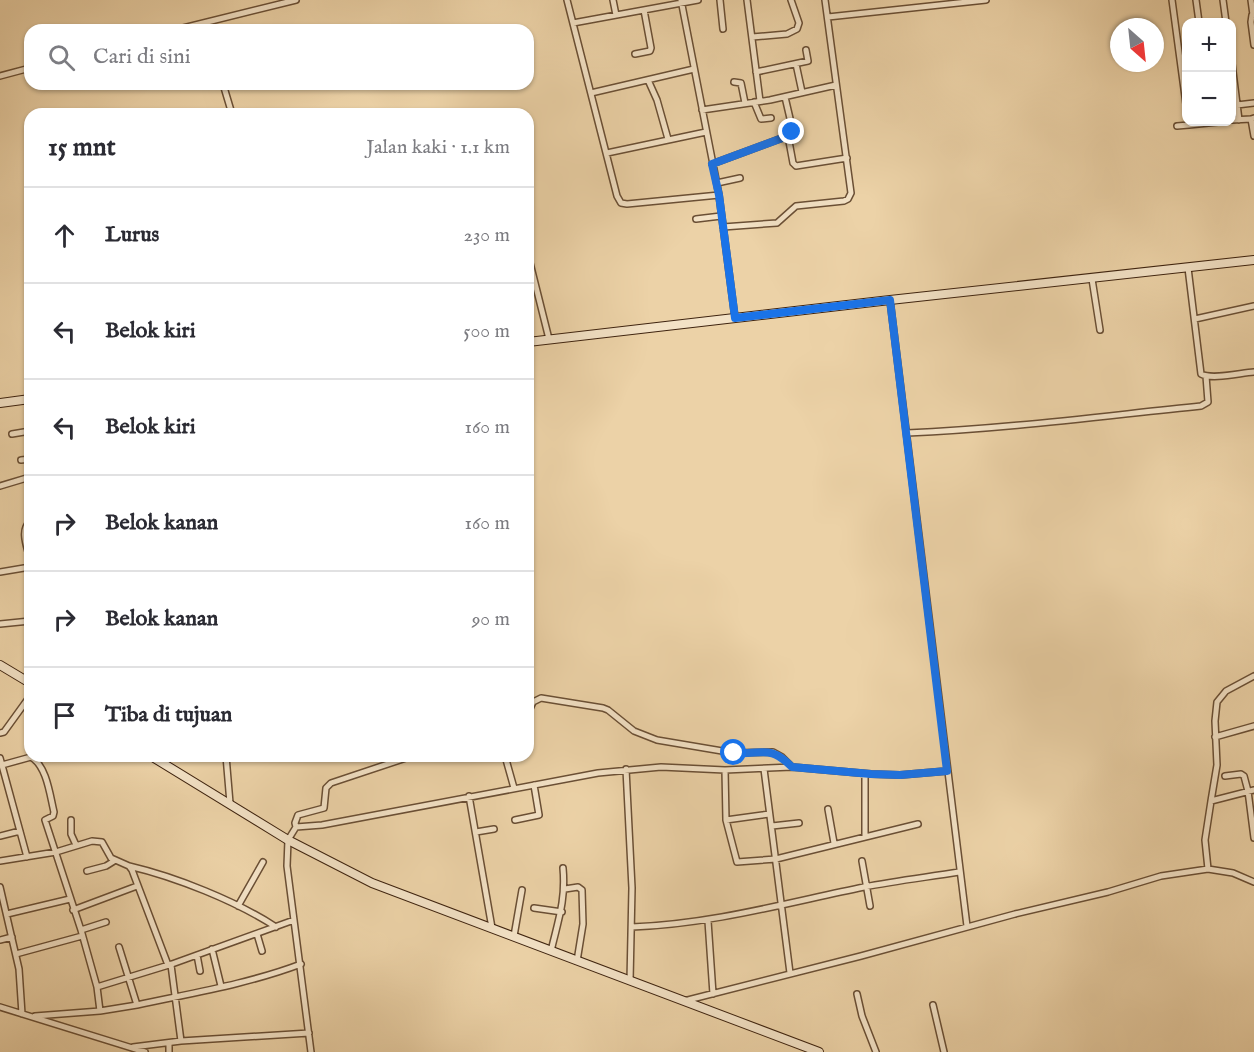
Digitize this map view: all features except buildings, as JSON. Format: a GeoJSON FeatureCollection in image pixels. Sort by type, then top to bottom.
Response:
{"type":"FeatureCollection","features":[{"type":"Feature","properties":{"kind":"main road"},"geometry":{"type":"LineString","coordinates":[[534,341],[1254,260]]}},
{"type":"Feature","properties":{"kind":"main road"},"geometry":{"type":"LineString","coordinates":[[0,403],[24,400]]}},
{"type":"Feature","properties":{"kind":"main road"},"geometry":{"type":"LineString","coordinates":[[0,665],[24,679]]}},
{"type":"Feature","properties":{"kind":"main road"},"geometry":{"type":"LineString","coordinates":[[161,762],[288,841],[392,892],[819,1052]]}},
{"type":"Feature","properties":{"kind":"street"},"geometry":{"type":"LineString","coordinates":[[198,24],[296,0]]}},
{"type":"Feature","properties":{"kind":"street"},"geometry":{"type":"LineString","coordinates":[[567,0],[617,196],[621,203],[719,195]]}},
{"type":"Feature","properties":{"kind":"street"},"geometry":{"type":"LineString","coordinates":[[613,0],[616,15]]}},
{"type":"Feature","properties":{"kind":"street"},"geometry":{"type":"LineString","coordinates":[[573,23],[681,1],[698,0]]}},
{"type":"Feature","properties":{"kind":"street"},"geometry":{"type":"LineString","coordinates":[[720,0],[723,29]]}},
{"type":"Feature","properties":{"kind":"street"},"geometry":{"type":"LineString","coordinates":[[747,0],[756,72],[757,101],[761,119],[771,118]]}},
{"type":"Feature","properties":{"kind":"street"},"geometry":{"type":"LineString","coordinates":[[752,37],[787,34],[797,29],[799,23],[791,0]]}},
{"type":"Feature","properties":{"kind":"street"},"geometry":{"type":"LineString","coordinates":[[723,227],[777,223],[796,207],[848,199],[852,190],[825,0]]}},
{"type":"Feature","properties":{"kind":"street"},"geometry":{"type":"LineString","coordinates":[[828,17],[986,0]]}},
{"type":"Feature","properties":{"kind":"street"},"geometry":{"type":"LineString","coordinates":[[1172,0],[1182,74]]}},
{"type":"Feature","properties":{"kind":"street"},"geometry":{"type":"LineString","coordinates":[[1196,0],[1199,18]]}},
{"type":"Feature","properties":{"kind":"street"},"geometry":{"type":"LineString","coordinates":[[1223,0],[1225,18]]}},
{"type":"Feature","properties":{"kind":"street"},"geometry":{"type":"LineString","coordinates":[[1251,0],[1254,45]]}},
{"type":"Feature","properties":{"kind":"street"},"geometry":{"type":"LineString","coordinates":[[681,1],[717,183],[735,318]]}},
{"type":"Feature","properties":{"kind":"street"},"geometry":{"type":"LineString","coordinates":[[635,54],[650,51],[651,48],[644,10]]}},
{"type":"Feature","properties":{"kind":"street"},"geometry":{"type":"LineString","coordinates":[[756,72],[808,60],[806,50]]}},
{"type":"Feature","properties":{"kind":"street"},"geometry":{"type":"LineString","coordinates":[[796,64],[802,92]]}},
{"type":"Feature","properties":{"kind":"street"},"geometry":{"type":"LineString","coordinates":[[591,93],[694,69]]}},
{"type":"Feature","properties":{"kind":"street"},"geometry":{"type":"LineString","coordinates":[[0,76],[24,70]]}},
{"type":"Feature","properties":{"kind":"street"},"geometry":{"type":"LineString","coordinates":[[1233,72],[1239,120],[1253,119],[1254,136]]}},
{"type":"Feature","properties":{"kind":"street"},"geometry":{"type":"LineString","coordinates":[[648,80],[657,100],[668,139]]}},
{"type":"Feature","properties":{"kind":"street"},"geometry":{"type":"LineString","coordinates":[[734,82],[741,83],[745,103]]}},
{"type":"Feature","properties":{"kind":"street"},"geometry":{"type":"LineString","coordinates":[[702,110],[785,97],[836,85]]}},
{"type":"Feature","properties":{"kind":"street"},"geometry":{"type":"LineString","coordinates":[[225,90],[230,108]]}},
{"type":"Feature","properties":{"kind":"street"},"geometry":{"type":"LineString","coordinates":[[712,164],[788,136],[792,132],[792,127],[785,97]]}},
{"type":"Feature","properties":{"kind":"street"},"geometry":{"type":"LineString","coordinates":[[1237,105],[1254,103]]}},
{"type":"Feature","properties":{"kind":"street"},"geometry":{"type":"LineString","coordinates":[[1177,126],[1182,125]]}},
{"type":"Feature","properties":{"kind":"street"},"geometry":{"type":"LineString","coordinates":[[607,153],[706,132]]}},
{"type":"Feature","properties":{"kind":"street"},"geometry":{"type":"LineString","coordinates":[[788,136],[793,163],[796,166],[847,158]]}},
{"type":"Feature","properties":{"kind":"street"},"geometry":{"type":"LineString","coordinates":[[717,183],[740,178]]}},
{"type":"Feature","properties":{"kind":"street"},"geometry":{"type":"LineString","coordinates":[[696,219],[721,216]]}},
{"type":"Feature","properties":{"kind":"street"},"geometry":{"type":"LineString","coordinates":[[1188,268],[1202,376],[1254,372]]}},
{"type":"Feature","properties":{"kind":"street"},"geometry":{"type":"LineString","coordinates":[[534,279],[549,339]]}},
{"type":"Feature","properties":{"kind":"street"},"geometry":{"type":"LineString","coordinates":[[1092,279],[1100,330]]}},
{"type":"Feature","properties":{"kind":"street"},"geometry":{"type":"LineString","coordinates":[[890,300],[967,927]]}},
{"type":"Feature","properties":{"kind":"street"},"geometry":{"type":"LineString","coordinates":[[1195,319],[1254,306]]}},
{"type":"Feature","properties":{"kind":"street"},"geometry":{"type":"LineString","coordinates":[[907,433],[1201,406],[1208,402],[1206,376]]}},
{"type":"Feature","properties":{"kind":"street"},"geometry":{"type":"LineString","coordinates":[[12,434],[24,432]]}},
{"type":"Feature","properties":{"kind":"street"},"geometry":{"type":"LineString","coordinates":[[0,486],[24,479]]}},
{"type":"Feature","properties":{"kind":"street"},"geometry":{"type":"LineString","coordinates":[[0,572],[24,568]]}},
{"type":"Feature","properties":{"kind":"street"},"geometry":{"type":"LineString","coordinates":[[0,624],[24,622]]}},
{"type":"Feature","properties":{"kind":"street"},"geometry":{"type":"LineString","coordinates":[[1208,869],[1205,840],[1217,765],[1215,710],[1221,696],[1235,685],[1254,676]]}},
{"type":"Feature","properties":{"kind":"street"},"geometry":{"type":"LineString","coordinates":[[534,701],[540,698],[597,706],[608,710],[634,731],[657,740],[734,753],[773,752],[792,767]]}},
{"type":"Feature","properties":{"kind":"street"},"geometry":{"type":"LineString","coordinates":[[0,741],[2,732],[24,704]]}},
{"type":"Feature","properties":{"kind":"street"},"geometry":{"type":"LineString","coordinates":[[1215,737],[1254,726]]}},
{"type":"Feature","properties":{"kind":"street"},"geometry":{"type":"LineString","coordinates":[[0,758],[27,857]]}},
{"type":"Feature","properties":{"kind":"street"},"geometry":{"type":"LineString","coordinates":[[2,765],[24,759]]}},
{"type":"Feature","properties":{"kind":"street"},"geometry":{"type":"LineString","coordinates":[[37,762],[54,812],[53,816],[45,820],[82,933],[97,987],[100,1011]]}},
{"type":"Feature","properties":{"kind":"street"},"geometry":{"type":"LineString","coordinates":[[227,762],[230,803]]}},
{"type":"Feature","properties":{"kind":"street"},"geometry":{"type":"LineString","coordinates":[[311,1052],[294,920],[288,841],[296,827],[298,815],[324,808],[326,788],[331,783],[394,762]]}},
{"type":"Feature","properties":{"kind":"street"},"geometry":{"type":"LineString","coordinates":[[507,762],[514,788]]}},
{"type":"Feature","properties":{"kind":"street"},"geometry":{"type":"LineString","coordinates":[[296,827],[322,825],[469,796],[626,769],[661,767],[725,770],[792,767],[900,775],[947,771]]}},
{"type":"Feature","properties":{"kind":"street"},"geometry":{"type":"LineString","coordinates":[[626,769],[631,842],[630,981]]}},
{"type":"Feature","properties":{"kind":"street"},"geometry":{"type":"LineString","coordinates":[[764,769],[790,973]]}},
{"type":"Feature","properties":{"kind":"street"},"geometry":{"type":"LineString","coordinates":[[725,770],[726,820],[737,862],[776,859],[918,824]]}},
{"type":"Feature","properties":{"kind":"street"},"geometry":{"type":"LineString","coordinates":[[865,774],[865,837]]}},
{"type":"Feature","properties":{"kind":"street"},"geometry":{"type":"LineString","coordinates":[[1225,776],[1242,774],[1251,790],[1254,838]]}},
{"type":"Feature","properties":{"kind":"street"},"geometry":{"type":"LineString","coordinates":[[0,786],[8,784]]}},
{"type":"Feature","properties":{"kind":"street"},"geometry":{"type":"LineString","coordinates":[[515,820],[539,815],[534,785]]}},
{"type":"Feature","properties":{"kind":"street"},"geometry":{"type":"LineString","coordinates":[[1211,801],[1251,790]]}},
{"type":"Feature","properties":{"kind":"street"},"geometry":{"type":"LineString","coordinates":[[469,796],[492,928]]}},
{"type":"Feature","properties":{"kind":"street"},"geometry":{"type":"LineString","coordinates":[[828,809],[834,843]]}},
{"type":"Feature","properties":{"kind":"street"},"geometry":{"type":"LineString","coordinates":[[726,820],[769,814]]}},
{"type":"Feature","properties":{"kind":"street"},"geometry":{"type":"LineString","coordinates":[[71,820],[71,834],[76,845]]}},
{"type":"Feature","properties":{"kind":"street"},"geometry":{"type":"LineString","coordinates":[[771,826],[799,823]]}},
{"type":"Feature","properties":{"kind":"street"},"geometry":{"type":"LineString","coordinates":[[476,832],[494,829]]}},
{"type":"Feature","properties":{"kind":"street"},"geometry":{"type":"LineString","coordinates":[[0,836],[20,831]]}},
{"type":"Feature","properties":{"kind":"street"},"geometry":{"type":"LineString","coordinates":[[0,861],[56,852],[92,840],[99,841],[114,861],[164,875],[238,906],[276,927]]}},
{"type":"Feature","properties":{"kind":"street"},"geometry":{"type":"LineString","coordinates":[[87,871],[106,866],[114,861]]}},
{"type":"Feature","properties":{"kind":"street"},"geometry":{"type":"LineString","coordinates":[[862,861],[870,906]]}},
{"type":"Feature","properties":{"kind":"street"},"geometry":{"type":"LineString","coordinates":[[238,906],[263,862]]}},
{"type":"Feature","properties":{"kind":"street"},"geometry":{"type":"LineString","coordinates":[[129,866],[169,965],[181,1041]]}},
{"type":"Feature","properties":{"kind":"street"},"geometry":{"type":"LineString","coordinates":[[551,951],[562,912],[565,889],[563,868]]}},
{"type":"Feature","properties":{"kind":"street"},"geometry":{"type":"LineString","coordinates":[[683,1001],[1108,892],[1161,876],[1208,869],[1233,873],[1254,882]]}},
{"type":"Feature","properties":{"kind":"street"},"geometry":{"type":"LineString","coordinates":[[632,927],[670,926],[708,921],[866,887],[959,872]]}},
{"type":"Feature","properties":{"kind":"street"},"geometry":{"type":"LineString","coordinates":[[74,910],[137,886]]}},
{"type":"Feature","properties":{"kind":"street"},"geometry":{"type":"LineString","coordinates":[[0,887],[22,986],[22,1014]]}},
{"type":"Feature","properties":{"kind":"street"},"geometry":{"type":"LineString","coordinates":[[565,889],[578,887],[582,890],[583,924],[577,961]]}},
{"type":"Feature","properties":{"kind":"street"},"geometry":{"type":"LineString","coordinates":[[514,936],[522,890]]}},
{"type":"Feature","properties":{"kind":"street"},"geometry":{"type":"LineString","coordinates":[[7,914],[70,899]]}},
{"type":"Feature","properties":{"kind":"street"},"geometry":{"type":"LineString","coordinates":[[534,908],[562,912]]}},
{"type":"Feature","properties":{"kind":"street"},"geometry":{"type":"LineString","coordinates":[[97,987],[169,965],[294,920]]}},
{"type":"Feature","properties":{"kind":"street"},"geometry":{"type":"LineString","coordinates":[[708,921],[713,994]]}},
{"type":"Feature","properties":{"kind":"street"},"geometry":{"type":"LineString","coordinates":[[16,954],[82,933],[106,922]]}},
{"type":"Feature","properties":{"kind":"street"},"geometry":{"type":"LineString","coordinates":[[257,934],[262,951]]}},
{"type":"Feature","properties":{"kind":"street"},"geometry":{"type":"LineString","coordinates":[[0,940],[12,937]]}},
{"type":"Feature","properties":{"kind":"street"},"geometry":{"type":"LineString","coordinates":[[119,947],[137,1005]]}},
{"type":"Feature","properties":{"kind":"street"},"geometry":{"type":"LineString","coordinates":[[212,949],[221,986]]}},
{"type":"Feature","properties":{"kind":"street"},"geometry":{"type":"LineString","coordinates":[[197,955],[200,971]]}},
{"type":"Feature","properties":{"kind":"street"},"geometry":{"type":"LineString","coordinates":[[31,1016],[100,1011],[174,998],[265,976],[301,964]]}},
{"type":"Feature","properties":{"kind":"street"},"geometry":{"type":"LineString","coordinates":[[857,994],[862,1016],[876,1052]]}},
{"type":"Feature","properties":{"kind":"street"},"geometry":{"type":"LineString","coordinates":[[933,1005],[944,1052]]}},
{"type":"Feature","properties":{"kind":"street"},"geometry":{"type":"LineString","coordinates":[[0,1007],[145,1052]]}},
{"type":"Feature","properties":{"kind":"street"},"geometry":{"type":"LineString","coordinates":[[134,1047],[181,1041],[309,1033]]}},
{"type":"Feature","properties":{"kind":"street"},"geometry":{"type":"LineString","coordinates":[[169,1043],[169,1052]]}},
{"type":"Feature","properties":{"kind":"route"},"geometry":{"type":"LineString","coordinates":[[734,753],[773,752],[792,767],[871,774],[900,775],[947,771],[890,300],[735,318],[719,195],[712,164],[788,136],[792,132]]}}]}
